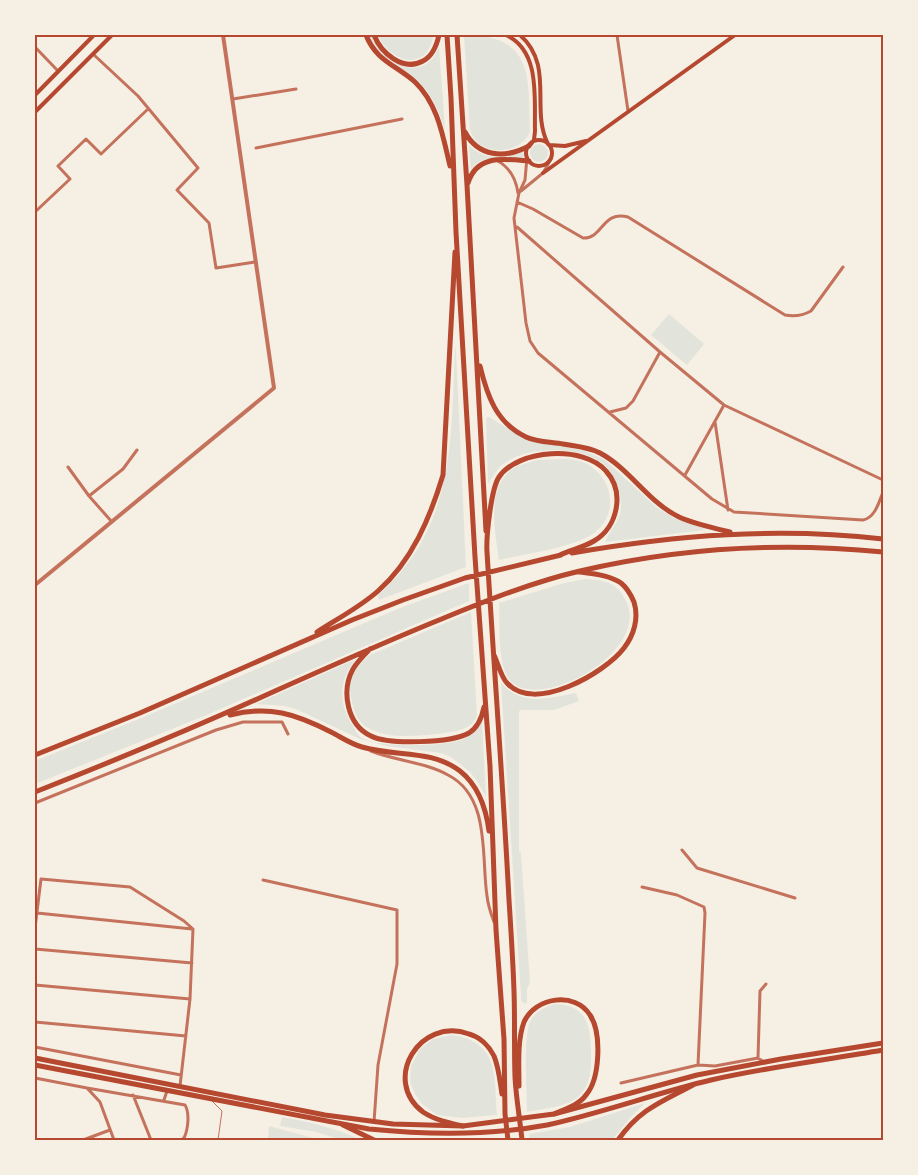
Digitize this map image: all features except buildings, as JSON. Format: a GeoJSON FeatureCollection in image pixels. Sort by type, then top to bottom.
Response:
{"type":"FeatureCollection","features":[{"type":"Feature","properties":{"kind":"highway"},"geometry":{"type":"LineString","coordinates":[[366,35],[374,52],[414,81],[430,101],[440,123],[454,180]]}},
{"type":"Feature","properties":{"kind":"highway"},"geometry":{"type":"LineString","coordinates":[[374,35],[382,50],[391,57],[402,62],[414,63],[423,61],[431,54],[439,35]]}},
{"type":"Feature","properties":{"kind":"highway"},"geometry":{"type":"LineString","coordinates":[[447,35],[456,232],[479,626],[490,766],[496,930],[504,1039],[505,1114]]}},
{"type":"Feature","properties":{"kind":"highway"},"geometry":{"type":"LineString","coordinates":[[457,35],[477,354],[486,544],[506,835],[514,992],[515,1076],[522,1140]]}},
{"type":"Feature","properties":{"kind":"highway"},"geometry":{"type":"LineString","coordinates":[[463,130],[476,148],[489,153],[506,154],[530,145]]}},
{"type":"Feature","properties":{"kind":"highway"},"geometry":{"type":"LineString","coordinates":[[467,185],[472,171],[478,165],[485,162],[528,159]]}},
{"type":"Feature","properties":{"kind":"highway"},"geometry":{"type":"LineString","coordinates":[[304,641],[378,591],[399,567],[419,538],[434,504],[442,475],[456,232]]}},
{"type":"Feature","properties":{"kind":"highway"},"geometry":{"type":"LineString","coordinates":[[477,354],[490,402],[498,414],[526,437],[598,452],[622,470],[657,502],[678,517],[736,533]]}},
{"type":"Feature","properties":{"kind":"highway"},"geometry":{"type":"LineString","coordinates":[[486,544],[494,492],[498,478],[507,468],[516,461],[532,457],[568,454],[591,460],[606,470],[614,485],[617,502],[616,515],[606,530],[595,541],[560,555]]}},
{"type":"Feature","properties":{"kind":"highway"},"geometry":{"type":"LineString","coordinates":[[35,755],[140,713],[394,603],[465,578],[560,555],[653,541],[736,533],[798,533],[883,539]]}},
{"type":"Feature","properties":{"kind":"highway"},"geometry":{"type":"LineString","coordinates":[[35,792],[135,753],[372,647],[517,590],[578,572],[634,560],[750,547],[825,548],[883,552]]}},
{"type":"Feature","properties":{"kind":"highway"},"geometry":{"type":"LineString","coordinates":[[493,652],[507,683],[520,692],[539,695],[583,681],[624,649],[633,634],[636,619],[636,609],[632,596],[622,584],[611,578],[578,572]]}},
{"type":"Feature","properties":{"kind":"highway"},"geometry":{"type":"LineString","coordinates":[[372,647],[353,669],[347,684],[346,694],[352,718],[361,730],[372,737],[397,742],[458,738],[477,726],[483,713],[485,697]]}},
{"type":"Feature","properties":{"kind":"highway"},"geometry":{"type":"LineString","coordinates":[[216,718],[250,711],[278,711],[297,716],[362,747],[437,758],[465,775],[476,788],[486,810],[493,856]]}},
{"type":"Feature","properties":{"kind":"highway"},"geometry":{"type":"LineString","coordinates":[[518,1104],[520,1046],[522,1030],[528,1015],[535,1008],[548,1001],[556,999],[572,1001],[591,1015],[594,1024],[597,1046],[595,1080],[582,1100],[554,1114]]}},
{"type":"Feature","properties":{"kind":"highway"},"geometry":{"type":"LineString","coordinates":[[463,1126],[433,1118],[422,1111],[414,1102],[408,1090],[406,1078],[407,1065],[413,1052],[433,1034],[445,1030],[459,1030],[476,1036],[488,1045],[498,1070],[508,1140]]}},
{"type":"Feature","properties":{"kind":"highway"},"geometry":{"type":"LineString","coordinates":[[35,1058],[305,1111],[374,1122],[463,1126],[490,1124],[554,1114],[697,1075],[883,1043]]}},
{"type":"Feature","properties":{"kind":"highway"},"geometry":{"type":"LineString","coordinates":[[35,1065],[343,1125],[421,1134],[491,1132],[546,1125],[693,1085],[752,1072],[883,1050]]}},
{"type":"Feature","properties":{"kind":"highway"},"geometry":{"type":"LineString","coordinates":[[618,1140],[624,1131],[645,1111],[660,1100],[693,1085]]}},
{"type":"Feature","properties":{"kind":"highway"},"geometry":{"type":"LineString","coordinates":[[343,1125],[374,1140]]}},
{"type":"Feature","properties":{"kind":"main road"},"geometry":{"type":"LineString","coordinates":[[35,95],[94,35]]}},
{"type":"Feature","properties":{"kind":"main road"},"geometry":{"type":"LineString","coordinates":[[35,112],[112,35]]}},
{"type":"Feature","properties":{"kind":"main road"},"geometry":{"type":"LineString","coordinates":[[506,35],[521,46],[530,60],[533,73],[535,131],[528,159],[534,165],[541,166],[562,160]]}},
{"type":"Feature","properties":{"kind":"main road"},"geometry":{"type":"LineString","coordinates":[[520,35],[531,46],[539,67],[543,132],[552,152],[551,159],[541,166]]}},
{"type":"Feature","properties":{"kind":"main road"},"geometry":{"type":"LineString","coordinates":[[543,173],[735,35]]}},
{"type":"Feature","properties":{"kind":"main road"},"geometry":{"type":"LineString","coordinates":[[530,145],[541,141],[548,144],[565,146],[591,139]]}},
{"type":"Feature","properties":{"kind":"street"},"geometry":{"type":"LineString","coordinates":[[35,585],[274,388],[223,35]]}},
{"type":"Feature","properties":{"kind":"street"},"geometry":{"type":"LineString","coordinates":[[617,35],[628,111]]}},
{"type":"Feature","properties":{"kind":"street"},"geometry":{"type":"LineString","coordinates":[[35,47],[58,71]]}},
{"type":"Feature","properties":{"kind":"street"},"geometry":{"type":"LineString","coordinates":[[93,54],[138,96],[198,168],[177,190],[208,223],[216,268],[255,262]]}},
{"type":"Feature","properties":{"kind":"street"},"geometry":{"type":"LineString","coordinates":[[232,99],[296,89]]}},
{"type":"Feature","properties":{"kind":"street"},"geometry":{"type":"LineString","coordinates":[[35,212],[70,179],[58,166],[86,139],[101,154],[148,109]]}},
{"type":"Feature","properties":{"kind":"street"},"geometry":{"type":"LineString","coordinates":[[256,148],[402,119]]}},
{"type":"Feature","properties":{"kind":"street"},"geometry":{"type":"LineString","coordinates":[[518,194],[525,180],[528,159]]}},
{"type":"Feature","properties":{"kind":"street"},"geometry":{"type":"LineString","coordinates":[[518,194],[543,173],[551,159]]}},
{"type":"Feature","properties":{"kind":"street"},"geometry":{"type":"LineString","coordinates":[[496,160],[509,170],[515,180],[518,194],[514,218],[526,323],[533,347],[712,499],[728,510],[744,514],[863,520],[873,515],[883,492]]}},
{"type":"Feature","properties":{"kind":"street"},"geometry":{"type":"LineString","coordinates":[[517,202],[533,209],[583,238],[589,238],[594,235],[606,221],[612,218],[620,215],[628,217],[785,315],[804,315],[811,311],[843,267]]}},
{"type":"Feature","properties":{"kind":"street"},"geometry":{"type":"LineString","coordinates":[[516,226],[660,352],[724,405],[883,480]]}},
{"type":"Feature","properties":{"kind":"street"},"geometry":{"type":"LineString","coordinates":[[610,412],[626,408],[633,401],[660,352]]}},
{"type":"Feature","properties":{"kind":"street"},"geometry":{"type":"LineString","coordinates":[[685,475],[724,405]]}},
{"type":"Feature","properties":{"kind":"street"},"geometry":{"type":"LineString","coordinates":[[715,422],[728,510]]}},
{"type":"Feature","properties":{"kind":"street"},"geometry":{"type":"LineString","coordinates":[[90,496],[123,469],[137,450]]}},
{"type":"Feature","properties":{"kind":"street"},"geometry":{"type":"LineString","coordinates":[[68,468],[112,522]]}},
{"type":"Feature","properties":{"kind":"street"},"geometry":{"type":"LineString","coordinates":[[35,803],[216,730],[243,722],[282,722],[288,734]]}},
{"type":"Feature","properties":{"kind":"street"},"geometry":{"type":"LineString","coordinates":[[362,747],[389,758],[442,772],[455,778],[472,797],[478,813],[487,896],[496,930]]}},
{"type":"Feature","properties":{"kind":"street"},"geometry":{"type":"LineString","coordinates":[[682,850],[697,868],[795,898]]}},
{"type":"Feature","properties":{"kind":"street"},"geometry":{"type":"LineString","coordinates":[[35,928],[41,879],[130,887],[184,921],[193,929]]}},
{"type":"Feature","properties":{"kind":"street"},"geometry":{"type":"LineString","coordinates":[[263,880],[397,910],[397,964],[378,1065],[374,1122]]}},
{"type":"Feature","properties":{"kind":"street"},"geometry":{"type":"LineString","coordinates":[[642,887],[677,895],[704,906],[706,913],[698,1066]]}},
{"type":"Feature","properties":{"kind":"street"},"geometry":{"type":"LineString","coordinates":[[38,913],[193,929]]}},
{"type":"Feature","properties":{"kind":"street"},"geometry":{"type":"LineString","coordinates":[[180,1086],[190,999],[193,929]]}},
{"type":"Feature","properties":{"kind":"street"},"geometry":{"type":"LineString","coordinates":[[35,949],[192,963]]}},
{"type":"Feature","properties":{"kind":"street"},"geometry":{"type":"LineString","coordinates":[[758,1058],[760,991],[766,984]]}},
{"type":"Feature","properties":{"kind":"street"},"geometry":{"type":"LineString","coordinates":[[35,985],[190,999]]}},
{"type":"Feature","properties":{"kind":"street"},"geometry":{"type":"LineString","coordinates":[[35,1022],[186,1036]]}},
{"type":"Feature","properties":{"kind":"street"},"geometry":{"type":"LineString","coordinates":[[35,1047],[181,1075]]}},
{"type":"Feature","properties":{"kind":"street"},"geometry":{"type":"LineString","coordinates":[[621,1083],[698,1066],[715,1066],[758,1058],[765,1062]]}},
{"type":"Feature","properties":{"kind":"street"},"geometry":{"type":"LineString","coordinates":[[35,1078],[185,1105],[187,1107],[186,1135],[181,1140]]}},
{"type":"Feature","properties":{"kind":"street"},"geometry":{"type":"LineString","coordinates":[[86,1088],[100,1102],[114,1140]]}},
{"type":"Feature","properties":{"kind":"street"},"geometry":{"type":"LineString","coordinates":[[164,1100],[167,1091]]}},
{"type":"Feature","properties":{"kind":"street"},"geometry":{"type":"LineString","coordinates":[[133,1095],[151,1140]]}},
{"type":"Feature","properties":{"kind":"street"},"geometry":{"type":"LineString","coordinates":[[83,1140],[110,1130]]}},
{"type":"Feature","properties":{"kind":"lane"},"geometry":{"type":"LineString","coordinates":[[208,1099],[222,1110],[218,1140]]}},
{"type":"Feature","properties":{"kind":"shaded area"},"geometry":{"type":"Polygon","coordinates":[[[369,35],[371,35],[381,52],[389,59],[407,67],[417,67],[426,64],[434,57],[439,46],[445,130],[431,97],[422,85],[383,56],[377,50],[369,35]]]}},
{"type":"Feature","properties":{"kind":"shaded area"},"geometry":{"type":"Polygon","coordinates":[[[378,35],[434,35],[425,54],[417,59],[410,60],[403,59],[391,52],[385,47],[378,35]]]}},
{"type":"Feature","properties":{"kind":"shaded area"},"geometry":{"type":"Polygon","coordinates":[[[464,35],[487,37],[504,43],[516,51],[523,63],[529,94],[530,132],[526,139],[513,148],[505,150],[489,149],[482,146],[473,137],[470,130],[464,35]]]}},
{"type":"Feature","properties":{"kind":"shaded area"},"geometry":{"type":"Polygon","coordinates":[[[535,144],[543,144],[548,149],[546,160],[535,162],[530,157],[530,149],[535,144]]]}},
{"type":"Feature","properties":{"kind":"shaded area"},"geometry":{"type":"Polygon","coordinates":[[[469,145],[474,150],[488,156],[502,157],[523,152],[524,156],[521,159],[487,159],[481,161],[471,170],[469,145]]]}},
{"type":"Feature","properties":{"kind":"shaded area"},"geometry":{"type":"Polygon","coordinates":[[[669,314],[704,344],[687,365],[651,335],[669,314]]]}},
{"type":"Feature","properties":{"kind":"shaded area"},"geometry":{"type":"Polygon","coordinates":[[[455,347],[466,567],[379,600],[378,595],[403,569],[422,541],[435,512],[444,481],[449,449],[455,347]]]}},
{"type":"Feature","properties":{"kind":"shaded area"},"geometry":{"type":"Polygon","coordinates":[[[489,417],[525,439],[583,450],[605,460],[656,507],[674,518],[705,530],[605,542],[621,512],[621,501],[613,476],[606,466],[591,456],[565,450],[537,451],[512,459],[502,465],[488,484],[486,418],[489,417]]]}},
{"type":"Feature","properties":{"kind":"shaded area"},"geometry":{"type":"Polygon","coordinates":[[[537,460],[572,460],[583,462],[593,468],[602,477],[607,486],[610,507],[607,518],[601,527],[582,540],[499,560],[494,508],[500,483],[507,473],[518,466],[537,460]]]}},
{"type":"Feature","properties":{"kind":"shaded area"},"geometry":{"type":"Polygon","coordinates":[[[586,579],[610,583],[619,590],[626,601],[630,621],[622,640],[607,658],[587,673],[564,684],[542,689],[523,688],[509,679],[505,672],[501,653],[499,603],[564,583],[586,579]]]}},
{"type":"Feature","properties":{"kind":"shaded area"},"geometry":{"type":"Polygon","coordinates":[[[469,583],[469,601],[209,714],[35,784],[35,761],[400,608],[469,583]]]}},
{"type":"Feature","properties":{"kind":"shaded area"},"geometry":{"type":"Polygon","coordinates":[[[471,612],[477,716],[472,724],[452,732],[406,736],[384,734],[364,725],[355,712],[350,691],[353,675],[362,662],[370,655],[471,612]]]}},
{"type":"Feature","properties":{"kind":"shaded area"},"geometry":{"type":"Polygon","coordinates":[[[356,659],[346,676],[342,692],[348,717],[359,736],[370,741],[395,745],[449,743],[462,740],[482,722],[486,797],[470,772],[451,757],[441,753],[387,746],[360,739],[298,710],[285,706],[256,704],[356,659]]]}},
{"type":"Feature","properties":{"kind":"shaded area"},"geometry":{"type":"Polygon","coordinates":[[[501,683],[509,691],[527,698],[546,698],[576,693],[579,701],[554,710],[520,710],[519,712],[519,851],[521,853],[530,983],[527,988],[527,1002],[525,1004],[521,1001],[501,683]]]}},
{"type":"Feature","properties":{"kind":"shaded area"},"geometry":{"type":"Polygon","coordinates":[[[554,1004],[574,1008],[585,1018],[591,1044],[589,1080],[584,1090],[576,1099],[556,1107],[527,1112],[526,1052],[528,1029],[530,1022],[537,1013],[554,1004]]]}},
{"type":"Feature","properties":{"kind":"shaded area"},"geometry":{"type":"Polygon","coordinates":[[[452,1035],[468,1039],[479,1045],[487,1053],[494,1074],[497,1115],[462,1118],[437,1115],[422,1104],[415,1094],[410,1082],[411,1066],[420,1049],[433,1039],[452,1035]]]}},
{"type":"Feature","properties":{"kind":"shaded area"},"geometry":{"type":"Polygon","coordinates":[[[645,1103],[612,1140],[530,1140],[529,1134],[570,1127],[645,1103]]]}},
{"type":"Feature","properties":{"kind":"shaded area"},"geometry":{"type":"Polygon","coordinates":[[[282,1117],[323,1126],[361,1140],[342,1140],[316,1132],[280,1126],[282,1117]]]}},
{"type":"Feature","properties":{"kind":"shaded area"},"geometry":{"type":"Polygon","coordinates":[[[269,1126],[321,1140],[268,1140],[269,1126]]]}}]}
